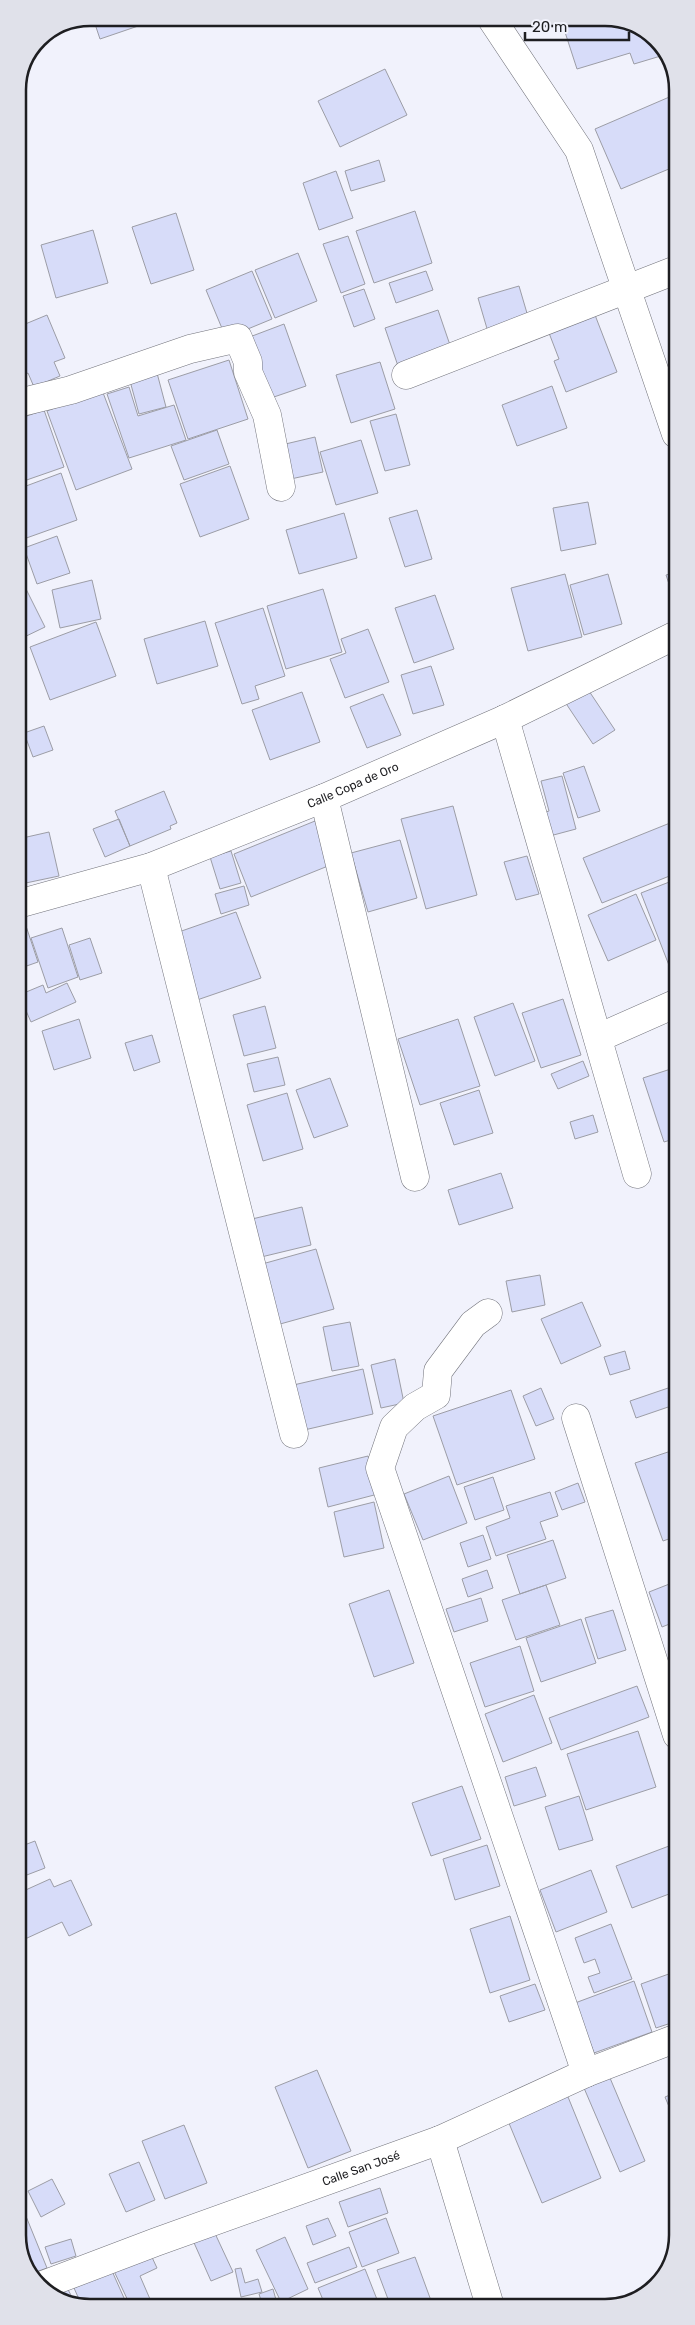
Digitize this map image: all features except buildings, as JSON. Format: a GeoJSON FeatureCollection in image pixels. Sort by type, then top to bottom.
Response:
{"type":"FeatureCollection","features":[{"type":"Feature","properties":{"kind":"street"},"geometry":{"type":"LineString","coordinates":[[496,26],[579,150],[669,413]]}},
{"type":"Feature","properties":{"kind":"street"},"geometry":{"type":"LineString","coordinates":[[406,375],[669,273]]}},
{"type":"Feature","properties":{"kind":"street"},"geometry":{"type":"LineString","coordinates":[[26,401],[71,390],[190,349],[238,338],[248,362],[248,372],[267,415],[281,487]]}},
{"type":"Feature","properties":{"kind":"street","name":"Calle Copa de Oro"},"geometry":{"type":"LineString","coordinates":[[26,902],[152,867],[324,798],[505,719],[669,638]]}},
{"type":"Feature","properties":{"kind":"street"},"geometry":{"type":"LineString","coordinates":[[505,719],[637,1174]]}},
{"type":"Feature","properties":{"kind":"street"},"geometry":{"type":"LineString","coordinates":[[324,798],[415,1177]]}},
{"type":"Feature","properties":{"kind":"street"},"geometry":{"type":"LineString","coordinates":[[152,867],[294,1434]]}},
{"type":"Feature","properties":{"kind":"street"},"geometry":{"type":"LineString","coordinates":[[598,1038],[669,1007]]}},
{"type":"Feature","properties":{"kind":"street"},"geometry":{"type":"LineString","coordinates":[[488,1313],[473,1324],[438,1371],[436,1395],[416,1407],[394,1427],[380,1468],[586,2073]]}},
{"type":"Feature","properties":{"kind":"street"},"geometry":{"type":"LineString","coordinates":[[576,1418],[669,1710]]}},
{"type":"Feature","properties":{"kind":"street","name":"Calle San José"},"geometry":{"type":"LineString","coordinates":[[48,2283],[440,2140],[586,2073],[669,2041]]}},
{"type":"Feature","properties":{"kind":"street"},"geometry":{"type":"LineString","coordinates":[[440,2140],[488,2299]]}}]}
